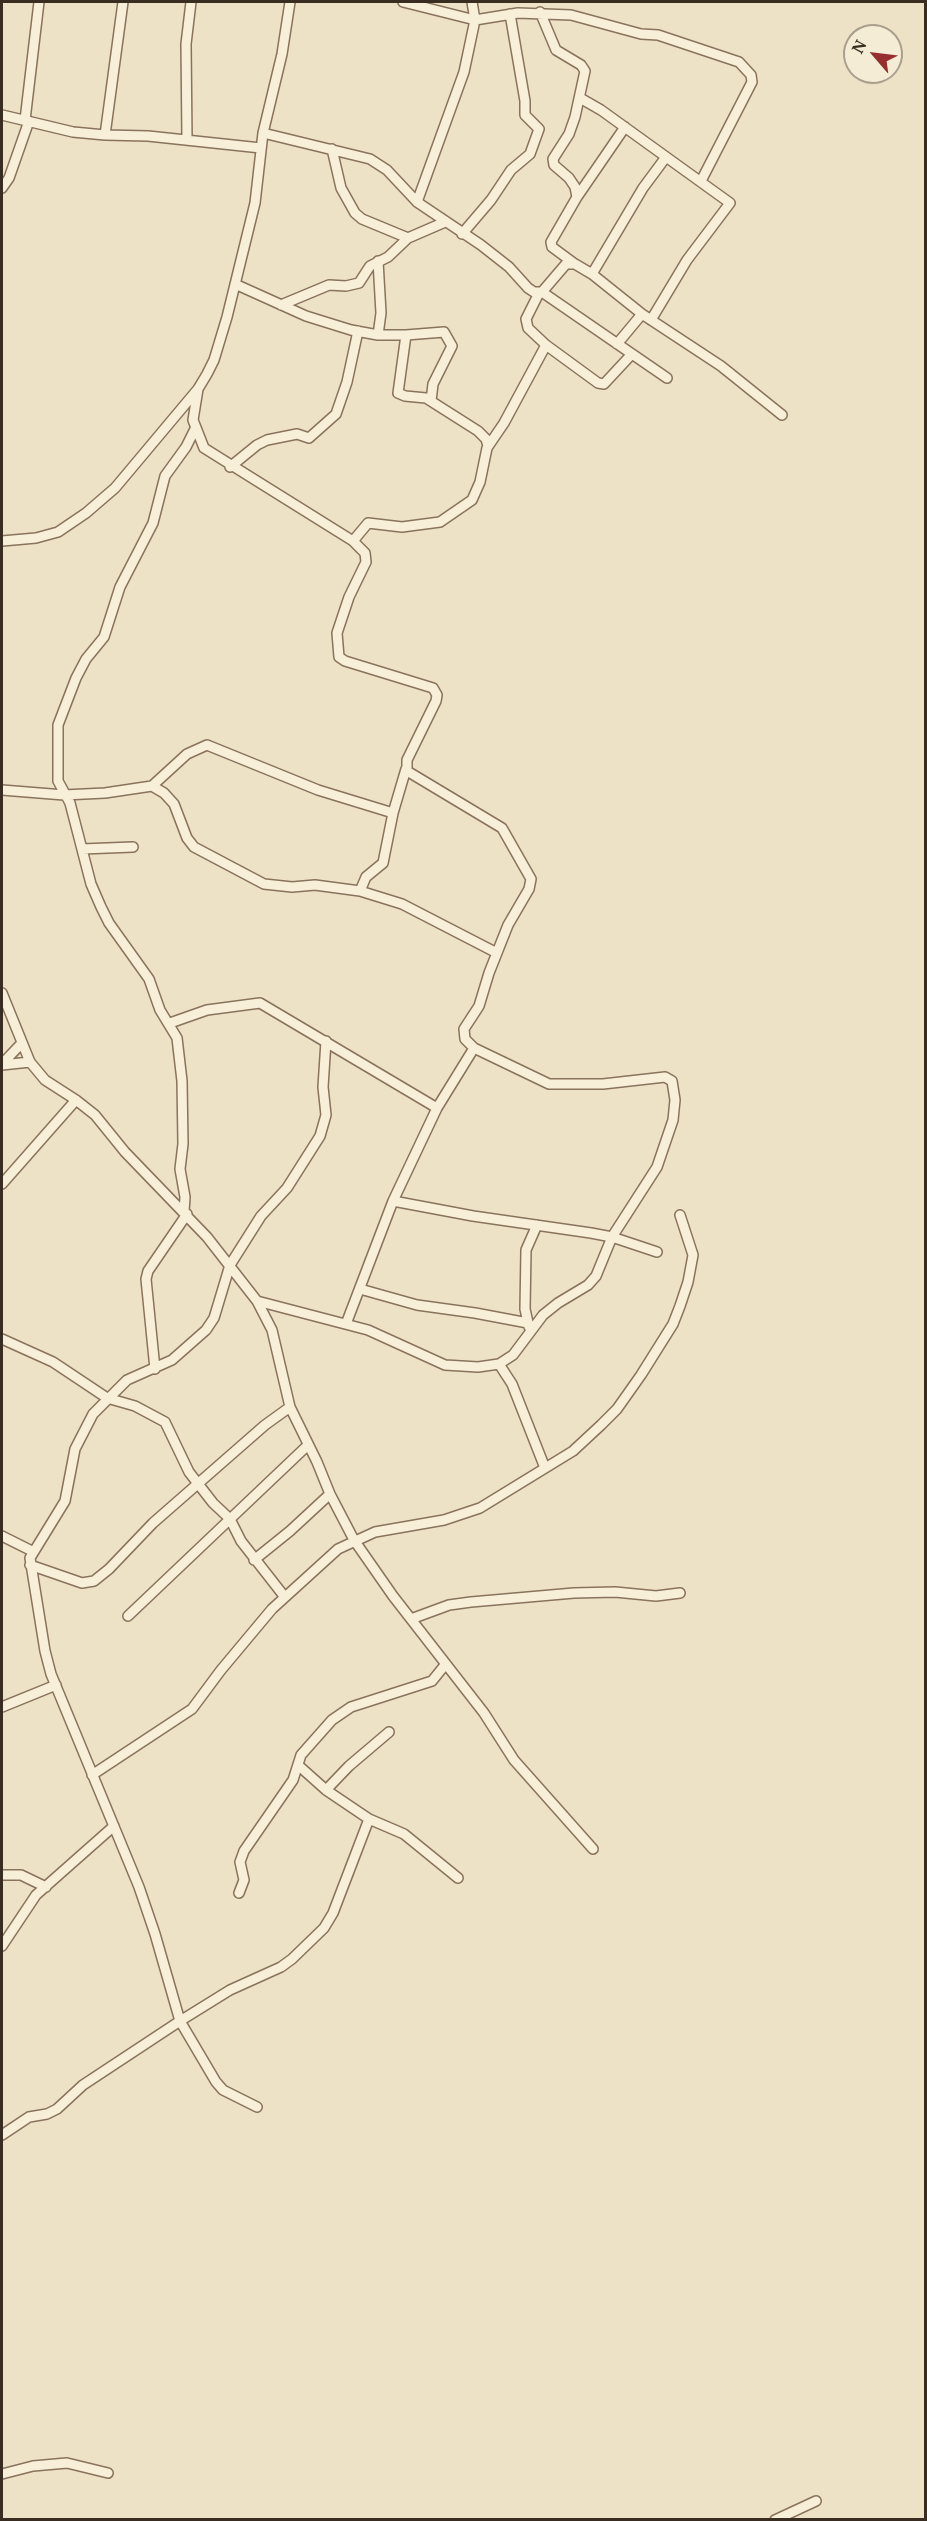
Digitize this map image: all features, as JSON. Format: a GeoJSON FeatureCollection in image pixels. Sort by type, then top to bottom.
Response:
{"type":"FeatureCollection","features":[{"type":"Feature","properties":{"kind":"street"},"geometry":{"type":"LineString","coordinates":[[2,188],[9,178],[27,120],[39,2]]}},
{"type":"Feature","properties":{"kind":"street"},"geometry":{"type":"LineString","coordinates":[[105,135],[123,2]]}},
{"type":"Feature","properties":{"kind":"street"},"geometry":{"type":"LineString","coordinates":[[187,139],[186,44],[191,2]]}},
{"type":"Feature","properties":{"kind":"street"},"geometry":{"type":"LineString","coordinates":[[2,541],[58,532],[86,513],[115,488],[198,389],[214,360],[255,203],[263,133],[282,54],[290,2]]}},
{"type":"Feature","properties":{"kind":"street"},"geometry":{"type":"LineString","coordinates":[[404,2],[475,20],[540,12],[571,15],[641,34],[658,35],[727,57],[746,67],[753,82],[701,181]]}},
{"type":"Feature","properties":{"kind":"street"},"geometry":{"type":"LineString","coordinates":[[417,202],[456,100],[464,72],[475,20],[472,2]]}},
{"type":"Feature","properties":{"kind":"street"},"geometry":{"type":"LineString","coordinates":[[540,12],[556,50],[581,65],[585,70],[580,98],[569,134],[560,145],[553,163],[569,178],[575,187],[577,197]]}},
{"type":"Feature","properties":{"kind":"street"},"geometry":{"type":"LineString","coordinates":[[462,234],[491,200],[511,170],[530,154],[539,129],[525,115],[525,101],[510,14]]}},
{"type":"Feature","properties":{"kind":"street"},"geometry":{"type":"LineString","coordinates":[[580,98],[625,127],[730,203],[687,260],[651,320]]}},
{"type":"Feature","properties":{"kind":"street"},"geometry":{"type":"LineString","coordinates":[[2,115],[73,132],[187,139],[261,148]]}},
{"type":"Feature","properties":{"kind":"street"},"geometry":{"type":"LineString","coordinates":[[625,127],[577,197],[551,242],[552,247],[592,274],[642,314],[707,355],[782,415]]}},
{"type":"Feature","properties":{"kind":"street"},"geometry":{"type":"LineString","coordinates":[[263,133],[332,149],[375,162],[387,170],[417,202],[509,267],[528,288],[541,293],[667,378]]}},
{"type":"Feature","properties":{"kind":"street"},"geometry":{"type":"LineString","coordinates":[[332,149],[341,188],[358,216],[408,238]]}},
{"type":"Feature","properties":{"kind":"street"},"geometry":{"type":"LineString","coordinates":[[592,274],[643,188],[666,157]]}},
{"type":"Feature","properties":{"kind":"street"},"geometry":{"type":"LineString","coordinates":[[281,305],[329,285],[346,286],[359,282],[370,266],[393,254],[408,238],[445,222]]}},
{"type":"Feature","properties":{"kind":"street"},"geometry":{"type":"LineString","coordinates":[[378,261],[381,313],[378,335]]}},
{"type":"Feature","properties":{"kind":"street"},"geometry":{"type":"LineString","coordinates":[[575,264],[566,264],[541,293],[525,322],[546,345],[601,385],[630,354]]}},
{"type":"Feature","properties":{"kind":"street"},"geometry":{"type":"LineString","coordinates":[[235,284],[306,316],[358,331],[378,335],[442,332],[452,343],[433,384],[431,401]]}},
{"type":"Feature","properties":{"kind":"street"},"geometry":{"type":"LineString","coordinates":[[617,344],[642,314]]}},
{"type":"Feature","properties":{"kind":"street"},"geometry":{"type":"LineString","coordinates":[[230,467],[257,445],[267,440],[297,434],[309,438],[336,414],[358,331]]}},
{"type":"Feature","properties":{"kind":"street"},"geometry":{"type":"LineString","coordinates":[[406,335],[398,393],[405,396],[420,396],[431,401],[478,431],[486,439],[488,446]]}},
{"type":"Feature","properties":{"kind":"street"},"geometry":{"type":"LineString","coordinates":[[353,541],[368,523],[412,527],[446,520],[474,496],[480,482],[488,446],[504,423],[546,345]]}},
{"type":"Feature","properties":{"kind":"street"},"geometry":{"type":"LineString","coordinates":[[198,389],[194,408],[195,429],[204,448],[230,467],[353,541],[365,553],[367,560],[349,597],[339,627],[337,646],[339,657],[430,685],[437,695],[407,760],[383,863],[366,877],[360,891]]}},
{"type":"Feature","properties":{"kind":"street"},"geometry":{"type":"LineString","coordinates":[[155,1369],[146,1279],[148,1270],[185,1213],[185,1197],[180,1169],[183,1144],[180,1056],[177,1038],[170,1023],[160,1010],[149,979],[100,907],[70,803],[58,781],[60,718],[81,667],[104,637],[120,587],[153,523],[165,476],[186,447],[195,429]]}},
{"type":"Feature","properties":{"kind":"street"},"geometry":{"type":"LineString","coordinates":[[152,786],[187,754],[207,745],[318,790],[393,813]]}},
{"type":"Feature","properties":{"kind":"street"},"geometry":{"type":"LineString","coordinates":[[257,1301],[369,1330],[445,1365],[478,1367],[499,1364],[513,1355],[529,1328],[543,1315],[593,1280],[612,1237],[648,1182],[667,1142],[675,1100],[672,1081],[660,1076],[603,1083],[549,1084],[474,1048],[465,1038],[463,1033],[479,1006],[508,925],[529,889],[531,879],[502,828],[406,769]]}},
{"type":"Feature","properties":{"kind":"street"},"geometry":{"type":"LineString","coordinates":[[2,790],[64,795],[152,786],[164,793],[174,804],[187,838],[194,847],[264,884],[292,887],[315,885],[360,891],[402,904],[497,953]]}},
{"type":"Feature","properties":{"kind":"street"},"geometry":{"type":"LineString","coordinates":[[82,849],[133,847]]}},
{"type":"Feature","properties":{"kind":"street"},"geometry":{"type":"LineString","coordinates":[[2,993],[30,1062],[45,1080],[95,1115],[124,1152],[185,1213],[230,1265],[257,1301],[272,1330],[290,1407],[354,1540],[445,1665],[484,1713],[514,1761],[593,1850]]}},
{"type":"Feature","properties":{"kind":"street"},"geometry":{"type":"LineString","coordinates":[[170,1023],[207,1010],[260,1003],[438,1108]]}},
{"type":"Feature","properties":{"kind":"street"},"geometry":{"type":"LineString","coordinates":[[256,2107],[223,2090],[216,2082],[180,2020],[152,1925],[56,1685],[45,1651],[30,1565],[32,1551],[60,1512],[65,1501],[75,1449],[93,1414],[127,1380],[172,1360],[206,1330],[214,1318],[230,1265],[261,1215],[287,1188],[323,1130],[326,1115],[322,1087],[326,1041]]}},
{"type":"Feature","properties":{"kind":"street"},"geometry":{"type":"LineString","coordinates":[[2,1064],[21,1044]]}},
{"type":"Feature","properties":{"kind":"street"},"geometry":{"type":"LineString","coordinates":[[346,1324],[393,1201],[438,1108],[474,1048]]}},
{"type":"Feature","properties":{"kind":"street"},"geometry":{"type":"LineString","coordinates":[[2,1064],[30,1062]]}},
{"type":"Feature","properties":{"kind":"street"},"geometry":{"type":"LineString","coordinates":[[2,1184],[76,1100]]}},
{"type":"Feature","properties":{"kind":"street"},"geometry":{"type":"LineString","coordinates":[[393,1201],[612,1237],[657,1252]]}},
{"type":"Feature","properties":{"kind":"street"},"geometry":{"type":"LineString","coordinates":[[92,1775],[192,1709],[221,1670],[284,1596],[338,1549],[354,1540],[390,1528],[463,1516],[573,1451],[617,1409],[673,1324],[688,1282],[693,1255],[680,1215]]}},
{"type":"Feature","properties":{"kind":"street"},"geometry":{"type":"LineString","coordinates":[[529,1328],[525,1309],[526,1250],[537,1225]]}},
{"type":"Feature","properties":{"kind":"street"},"geometry":{"type":"LineString","coordinates":[[360,1289],[417,1305],[475,1313],[529,1328]]}},
{"type":"Feature","properties":{"kind":"street"},"geometry":{"type":"LineString","coordinates":[[2,1339],[53,1362],[107,1398],[135,1406],[165,1422],[182,1459],[199,1484],[213,1503],[230,1519],[254,1560],[284,1596]]}},
{"type":"Feature","properties":{"kind":"street"},"geometry":{"type":"LineString","coordinates":[[499,1364],[512,1384],[545,1468]]}},
{"type":"Feature","properties":{"kind":"street"},"geometry":{"type":"LineString","coordinates":[[30,1565],[82,1583],[94,1581],[109,1569],[153,1523],[265,1425],[290,1407]]}},
{"type":"Feature","properties":{"kind":"street"},"geometry":{"type":"LineString","coordinates":[[128,1616],[308,1445]]}},
{"type":"Feature","properties":{"kind":"street"},"geometry":{"type":"LineString","coordinates":[[254,1560],[330,1494]]}},
{"type":"Feature","properties":{"kind":"street"},"geometry":{"type":"LineString","coordinates":[[2,1536],[32,1551]]}},
{"type":"Feature","properties":{"kind":"street"},"geometry":{"type":"LineString","coordinates":[[411,1618],[449,1605],[471,1602],[574,1593],[615,1592],[656,1596],[680,1593]]}},
{"type":"Feature","properties":{"kind":"street"},"geometry":{"type":"LineString","coordinates":[[239,1893],[244,1880],[240,1862],[244,1851],[293,1780],[301,1755],[340,1713],[432,1682],[445,1665]]}},
{"type":"Feature","properties":{"kind":"street"},"geometry":{"type":"LineString","coordinates":[[2,1707],[56,1685]]}},
{"type":"Feature","properties":{"kind":"street"},"geometry":{"type":"LineString","coordinates":[[326,1790],[349,1766],[389,1732]]}},
{"type":"Feature","properties":{"kind":"street"},"geometry":{"type":"LineString","coordinates":[[298,1765],[326,1790],[369,1819],[404,1834],[458,1878]]}},
{"type":"Feature","properties":{"kind":"street"},"geometry":{"type":"LineString","coordinates":[[2,2135],[29,2117],[47,2114],[57,2109],[83,2085],[180,2020],[237,1986],[281,1967],[324,1928],[339,1902],[351,1862],[369,1819]]}},
{"type":"Feature","properties":{"kind":"street"},"geometry":{"type":"LineString","coordinates":[[2,1946],[12,1934],[32,1900],[114,1826]]}},
{"type":"Feature","properties":{"kind":"street"},"geometry":{"type":"LineString","coordinates":[[2,1875],[21,1875],[46,1887]]}},
{"type":"Feature","properties":{"kind":"street"},"geometry":{"type":"LineString","coordinates":[[2,2474],[33,2466],[67,2463],[108,2473]]}},
{"type":"Feature","properties":{"kind":"street"},"geometry":{"type":"LineString","coordinates":[[775,2520],[816,2501]]}}]}
